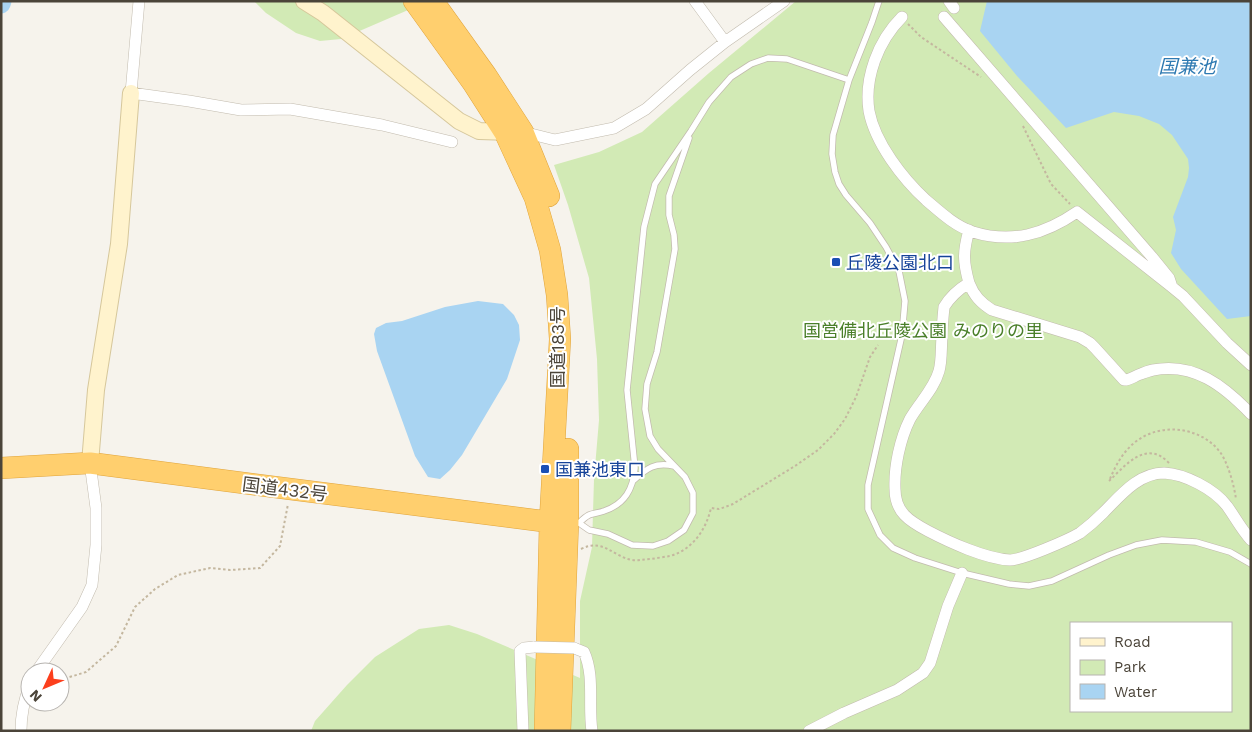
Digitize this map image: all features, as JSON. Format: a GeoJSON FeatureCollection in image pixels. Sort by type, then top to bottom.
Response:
{"type":"FeatureCollection","features":[{"type":"Feature","properties":{"kind":"highway","name":"国道183号"},"geometry":{"type":"LineString","coordinates":[[414,1],[473,83],[514,132]]}},
{"type":"Feature","properties":{"kind":"highway","name":"国道183号"},"geometry":{"type":"LineString","coordinates":[[433,1],[486,75],[514,132],[549,194],[563,250],[570,294],[572,337],[560,731]]}},
{"type":"Feature","properties":{"kind":"highway","name":"国道432号"},"geometry":{"type":"LineString","coordinates":[[1,468],[90,463],[290,490],[566,522]]}},
{"type":"Feature","properties":{"kind":"highway","name":"国道183号"},"geometry":{"type":"LineString","coordinates":[[545,731],[566,522]]}},
{"type":"Feature","properties":{"kind":"street"},"geometry":{"type":"LineString","coordinates":[[43,662],[82,607],[92,585],[96,546],[96,508],[90,463],[96,390],[119,244],[139,1]]}},
{"type":"Feature","properties":{"kind":"street"},"geometry":{"type":"LineString","coordinates":[[304,1],[323,13],[459,121],[479,131],[514,132],[556,140],[614,128],[646,109],[725,42],[784,1]]}},
{"type":"Feature","properties":{"kind":"street"},"geometry":{"type":"LineString","coordinates":[[696,1],[725,42]]}},
{"type":"Feature","properties":{"kind":"street"},"geometry":{"type":"LineString","coordinates":[[902,17],[890,31],[877,53],[869,85],[869,103],[873,124],[881,142],[897,169],[916,190],[950,220],[970,230],[995,236],[1022,236],[1040,232],[1077,212],[1183,296],[1227,343],[1251,365]]}},
{"type":"Feature","properties":{"kind":"street"},"geometry":{"type":"LineString","coordinates":[[944,17],[1152,257],[1169,278],[1172,287]]}},
{"type":"Feature","properties":{"kind":"street"},"geometry":{"type":"LineString","coordinates":[[131,93],[241,110],[290,109],[382,125],[452,142]]}},
{"type":"Feature","properties":{"kind":"street"},"geometry":{"type":"LineString","coordinates":[[970,230],[964,253],[964,262],[969,283],[978,299],[984,305],[992,310],[1073,334],[1090,343],[1105,357],[1124,380],[1155,369],[1175,369],[1194,372],[1213,381],[1235,398],[1251,414]]}},
{"type":"Feature","properties":{"kind":"street"},"geometry":{"type":"LineString","coordinates":[[969,283],[954,294],[944,307],[939,371],[933,386],[910,419],[904,434],[896,467],[895,492],[897,504],[908,518],[933,534],[981,553],[1004,559],[1018,559],[1079,533],[1092,524],[1126,490],[1143,479],[1155,474],[1174,475],[1190,480],[1219,497],[1242,531],[1251,540]]}},
{"type":"Feature","properties":{"kind":"street"},"geometry":{"type":"LineString","coordinates":[[809,731],[897,690],[923,673],[930,663],[948,606],[962,573]]}},
{"type":"Feature","properties":{"kind":"street"},"geometry":{"type":"LineString","coordinates":[[523,731],[520,651],[524,648],[534,647],[574,648],[584,652],[587,658],[590,679],[592,731]]}},
{"type":"Feature","properties":{"kind":"street"},"geometry":{"type":"LineString","coordinates":[[21,731],[22,712]]}},
{"type":"Feature","properties":{"kind":"lane"},"geometry":{"type":"LineString","coordinates":[[878,1],[872,22],[849,80],[833,135],[832,154],[839,184],[870,223],[899,271],[905,301],[902,335],[868,485],[868,509],[880,535],[893,548],[915,558],[962,573],[1009,584],[1029,586],[1052,581],[1136,545],[1162,540],[1196,542],[1230,552],[1251,564]]}},
{"type":"Feature","properties":{"kind":"lane"},"geometry":{"type":"LineString","coordinates":[[566,522],[611,509],[625,498],[634,480],[636,468],[627,390],[644,228],[655,184],[709,102],[731,77],[751,64],[768,58],[787,59],[849,80]]}},
{"type":"Feature","properties":{"kind":"lane"},"geometry":{"type":"LineString","coordinates":[[566,522],[608,534],[632,545],[653,546],[668,541],[684,530],[693,513],[693,493],[686,477],[658,449],[650,436],[645,409],[647,384],[657,352],[675,249],[669,215],[669,196],[691,131]]}},
{"type":"Feature","properties":{"kind":"lane"},"geometry":{"type":"LineString","coordinates":[[634,480],[648,468],[656,465],[674,466]]}},
{"type":"Feature","properties":{"kind":"path"},"geometry":{"type":"LineString","coordinates":[[902,17],[921,37],[986,81]]}},
{"type":"Feature","properties":{"kind":"path"},"geometry":{"type":"LineString","coordinates":[[1022,124],[1051,184],[1077,212]]}},
{"type":"Feature","properties":{"kind":"path"},"geometry":{"type":"LineString","coordinates":[[577,554],[582,548],[594,545],[606,548],[625,558],[637,560],[669,556],[684,549],[702,532],[710,515],[711,508],[725,508],[764,485],[805,460],[834,434],[856,397],[870,357],[878,345]]}},
{"type":"Feature","properties":{"kind":"path"},"geometry":{"type":"LineString","coordinates":[[1174,475],[1171,465],[1163,457],[1157,454],[1142,454],[1134,458],[1109,481],[1123,454],[1144,436],[1162,430],[1186,431],[1209,440],[1223,457],[1234,488],[1235,518]]}},
{"type":"Feature","properties":{"kind":"path"},"geometry":{"type":"LineString","coordinates":[[70,677],[86,672],[116,646],[135,607],[155,589],[178,574],[210,568],[230,570],[260,568],[280,546],[290,490]]}},
{"type":"Feature","properties":{"kind":"green space"},"geometry":{"type":"Polygon","coordinates":[[[254,1],[429,1],[341,39],[320,41],[296,33],[266,13],[254,1]]]}},
{"type":"Feature","properties":{"kind":"green space","name":"国営備北丘陵公園 みのりの里"},"geometry":{"type":"Polygon","coordinates":[[[796,1],[1251,1],[1251,731],[311,731],[315,721],[375,657],[419,629],[449,625],[477,634],[580,678],[580,601],[592,547],[594,479],[599,420],[597,359],[589,278],[568,205],[554,165],[599,152],[642,132],[709,73],[796,1]]]}},
{"type":"Feature","properties":{"kind":"water","name":"国兼池"},"geometry":{"type":"Polygon","coordinates":[[[987,1],[1251,1],[1251,316],[1227,319],[1181,269],[1171,253],[1176,230],[1173,217],[1188,177],[1189,168],[1188,159],[1172,135],[1159,124],[1139,116],[1114,112],[1066,128],[1017,76],[980,31],[987,1]]]}},
{"type":"Feature","properties":{"kind":"water"},"geometry":{"type":"Polygon","coordinates":[[[478,301],[503,304],[514,315],[519,325],[520,340],[507,379],[462,455],[440,479],[428,477],[415,456],[377,351],[374,334],[376,328],[386,323],[402,321],[445,307],[478,301]]]}},
{"type":"Feature","properties":{"kind":"place","name":"丘陵公園北口"},"geometry":{"type":"Point","coordinates":[836,262]}},
{"type":"Feature","properties":{"kind":"place","name":"国兼池東口"},"geometry":{"type":"Point","coordinates":[545,469]}}]}
